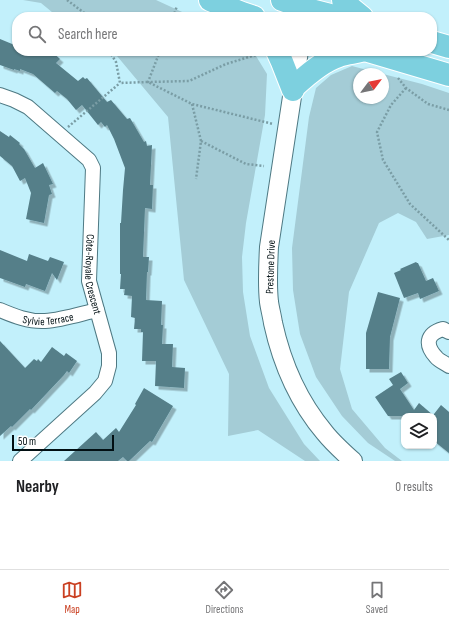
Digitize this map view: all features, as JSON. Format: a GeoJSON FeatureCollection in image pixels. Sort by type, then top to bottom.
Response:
{"type":"FeatureCollection","features":[{"type":"Feature","properties":{"kind":"main road"},"geometry":{"type":"LineString","coordinates":[[210,0],[238,12]]}},
{"type":"Feature","properties":{"kind":"main road"},"geometry":{"type":"LineString","coordinates":[[282,0],[324,12]]}},
{"type":"Feature","properties":{"kind":"main road"},"geometry":{"type":"LineString","coordinates":[[343,0],[356,12]]}},
{"type":"Feature","properties":{"kind":"main road"},"geometry":{"type":"LineString","coordinates":[[437,43],[449,47]]}},
{"type":"Feature","properties":{"kind":"main road"},"geometry":{"type":"LineString","coordinates":[[272,56],[294,88],[309,73],[339,56]]}},
{"type":"Feature","properties":{"kind":"main road"},"geometry":{"type":"LineString","coordinates":[[385,56],[449,75]]}},
{"type":"Feature","properties":{"kind":"street","name":"Prestone Drive"},"geometry":{"type":"LineString","coordinates":[[299,56],[269,247],[267,271],[269,303],[279,350],[298,393],[324,432],[353,461]]}},
{"type":"Feature","properties":{"kind":"street","name":"Côte-Royale Crescent"},"geometry":{"type":"LineString","coordinates":[[0,95],[28,107],[89,160],[93,168],[89,281],[109,353],[109,366],[105,381],[95,393],[20,461]]}},
{"type":"Feature","properties":{"kind":"street","name":"Sylvie Terrace"},"geometry":{"type":"LineString","coordinates":[[0,310],[28,320],[45,321],[97,310]]}},
{"type":"Feature","properties":{"kind":"street"},"geometry":{"type":"LineString","coordinates":[[449,332],[442,329],[438,330],[429,338],[428,343],[436,358],[449,366]]}},
{"type":"Feature","properties":{"kind":"path"},"geometry":{"type":"LineString","coordinates":[[67,0],[83,12]]}},
{"type":"Feature","properties":{"kind":"path"},"geometry":{"type":"LineString","coordinates":[[175,12],[177,6]]}},
{"type":"Feature","properties":{"kind":"path"},"geometry":{"type":"LineString","coordinates":[[112,56],[116,62],[120,84]]}},
{"type":"Feature","properties":{"kind":"path"},"geometry":{"type":"LineString","coordinates":[[148,82],[158,56]]}},
{"type":"Feature","properties":{"kind":"path"},"geometry":{"type":"LineString","coordinates":[[59,135],[120,84],[189,81],[226,64],[255,56]]}},
{"type":"Feature","properties":{"kind":"path"},"geometry":{"type":"LineString","coordinates":[[394,72],[406,88],[428,104],[449,110]]}},
{"type":"Feature","properties":{"kind":"path"},"geometry":{"type":"LineString","coordinates":[[148,82],[192,104],[273,124]]}},
{"type":"Feature","properties":{"kind":"path"},"geometry":{"type":"LineString","coordinates":[[406,88],[391,105],[377,132],[383,160],[410,204],[449,240]]}},
{"type":"Feature","properties":{"kind":"path"},"geometry":{"type":"LineString","coordinates":[[192,104],[201,141],[196,179]]}},
{"type":"Feature","properties":{"kind":"path"},"geometry":{"type":"LineString","coordinates":[[201,141],[246,164],[264,166]]}},
{"type":"Feature","properties":{"kind":"shaded area"},"geometry":{"type":"Polygon","coordinates":[[[23,0],[156,0],[182,12],[52,12],[41,3],[23,0]]]}},
{"type":"Feature","properties":{"kind":"shaded area"},"geometry":{"type":"Polygon","coordinates":[[[117,56],[256,56],[267,74],[265,115],[246,223],[242,257],[243,292],[250,336],[269,388],[304,444],[320,461],[305,461],[258,430],[228,436],[229,374],[184,280],[168,117],[117,56]]]}},
{"type":"Feature","properties":{"kind":"shaded area"},"geometry":{"type":"Polygon","coordinates":[[[352,66],[360,68],[353,68],[353,104],[389,104],[389,76],[449,93],[449,235],[427,239],[416,222],[398,213],[379,223],[349,292],[340,369],[352,409],[385,448],[402,461],[395,461],[368,443],[342,416],[316,377],[300,334],[293,290],[292,248],[309,117],[316,88],[331,75],[352,66]]]}},
{"type":"Feature","properties":{"kind":"building"},"geometry":{"type":"Polygon","coordinates":[[[0,39],[12,44],[12,56],[57,56],[60,59],[56,63],[78,81],[83,77],[85,79],[87,78],[107,102],[111,100],[127,119],[130,118],[144,142],[146,141],[147,146],[152,145],[150,185],[153,185],[152,209],[145,208],[143,257],[149,257],[146,300],[162,301],[162,344],[173,344],[172,367],[185,368],[184,388],[155,386],[156,361],[142,361],[143,332],[141,332],[141,329],[134,329],[135,318],[131,317],[132,296],[124,295],[125,289],[120,289],[120,223],[125,168],[107,125],[105,127],[101,122],[98,125],[82,105],[76,110],[67,99],[57,91],[55,93],[33,74],[20,69],[20,71],[14,70],[0,65],[0,39]]]}},
{"type":"Feature","properties":{"kind":"building"},"geometry":{"type":"Polygon","coordinates":[[[0,131],[9,137],[10,135],[20,143],[19,144],[24,149],[35,168],[43,163],[53,184],[49,185],[52,194],[49,195],[44,223],[26,219],[31,193],[25,178],[20,181],[12,166],[0,156],[0,131]]]}},
{"type":"Feature","properties":{"kind":"building"},"geometry":{"type":"Polygon","coordinates":[[[0,250],[27,261],[29,254],[48,261],[50,257],[64,262],[57,280],[52,273],[45,291],[26,284],[25,287],[0,278],[0,250]]]}},
{"type":"Feature","properties":{"kind":"building"},"geometry":{"type":"Polygon","coordinates":[[[416,262],[418,263],[426,281],[433,278],[439,291],[420,299],[418,293],[404,298],[394,273],[416,262]]]}},
{"type":"Feature","properties":{"kind":"building"},"geometry":{"type":"Polygon","coordinates":[[[378,292],[400,298],[390,337],[389,369],[366,369],[366,333],[378,292]]]}},
{"type":"Feature","properties":{"kind":"building"},"geometry":{"type":"Polygon","coordinates":[[[0,341],[25,368],[34,359],[37,361],[38,359],[41,362],[52,347],[64,356],[66,353],[77,361],[69,373],[67,371],[31,410],[30,409],[12,427],[11,426],[0,436],[0,341]]]}},
{"type":"Feature","properties":{"kind":"building"},"geometry":{"type":"Polygon","coordinates":[[[401,372],[408,383],[400,389],[414,410],[419,403],[431,413],[401,413],[401,416],[388,416],[375,397],[393,385],[389,379],[401,372]]]}},
{"type":"Feature","properties":{"kind":"building"},"geometry":{"type":"Polygon","coordinates":[[[144,388],[173,406],[152,442],[150,441],[129,461],[123,457],[118,461],[64,461],[96,432],[103,440],[116,428],[119,432],[136,405],[135,404],[144,388]]]}},
{"type":"Feature","properties":{"kind":"building"},"geometry":{"type":"Polygon","coordinates":[[[441,405],[449,412],[449,453],[437,443],[437,413],[435,413],[441,405]]]}}]}
